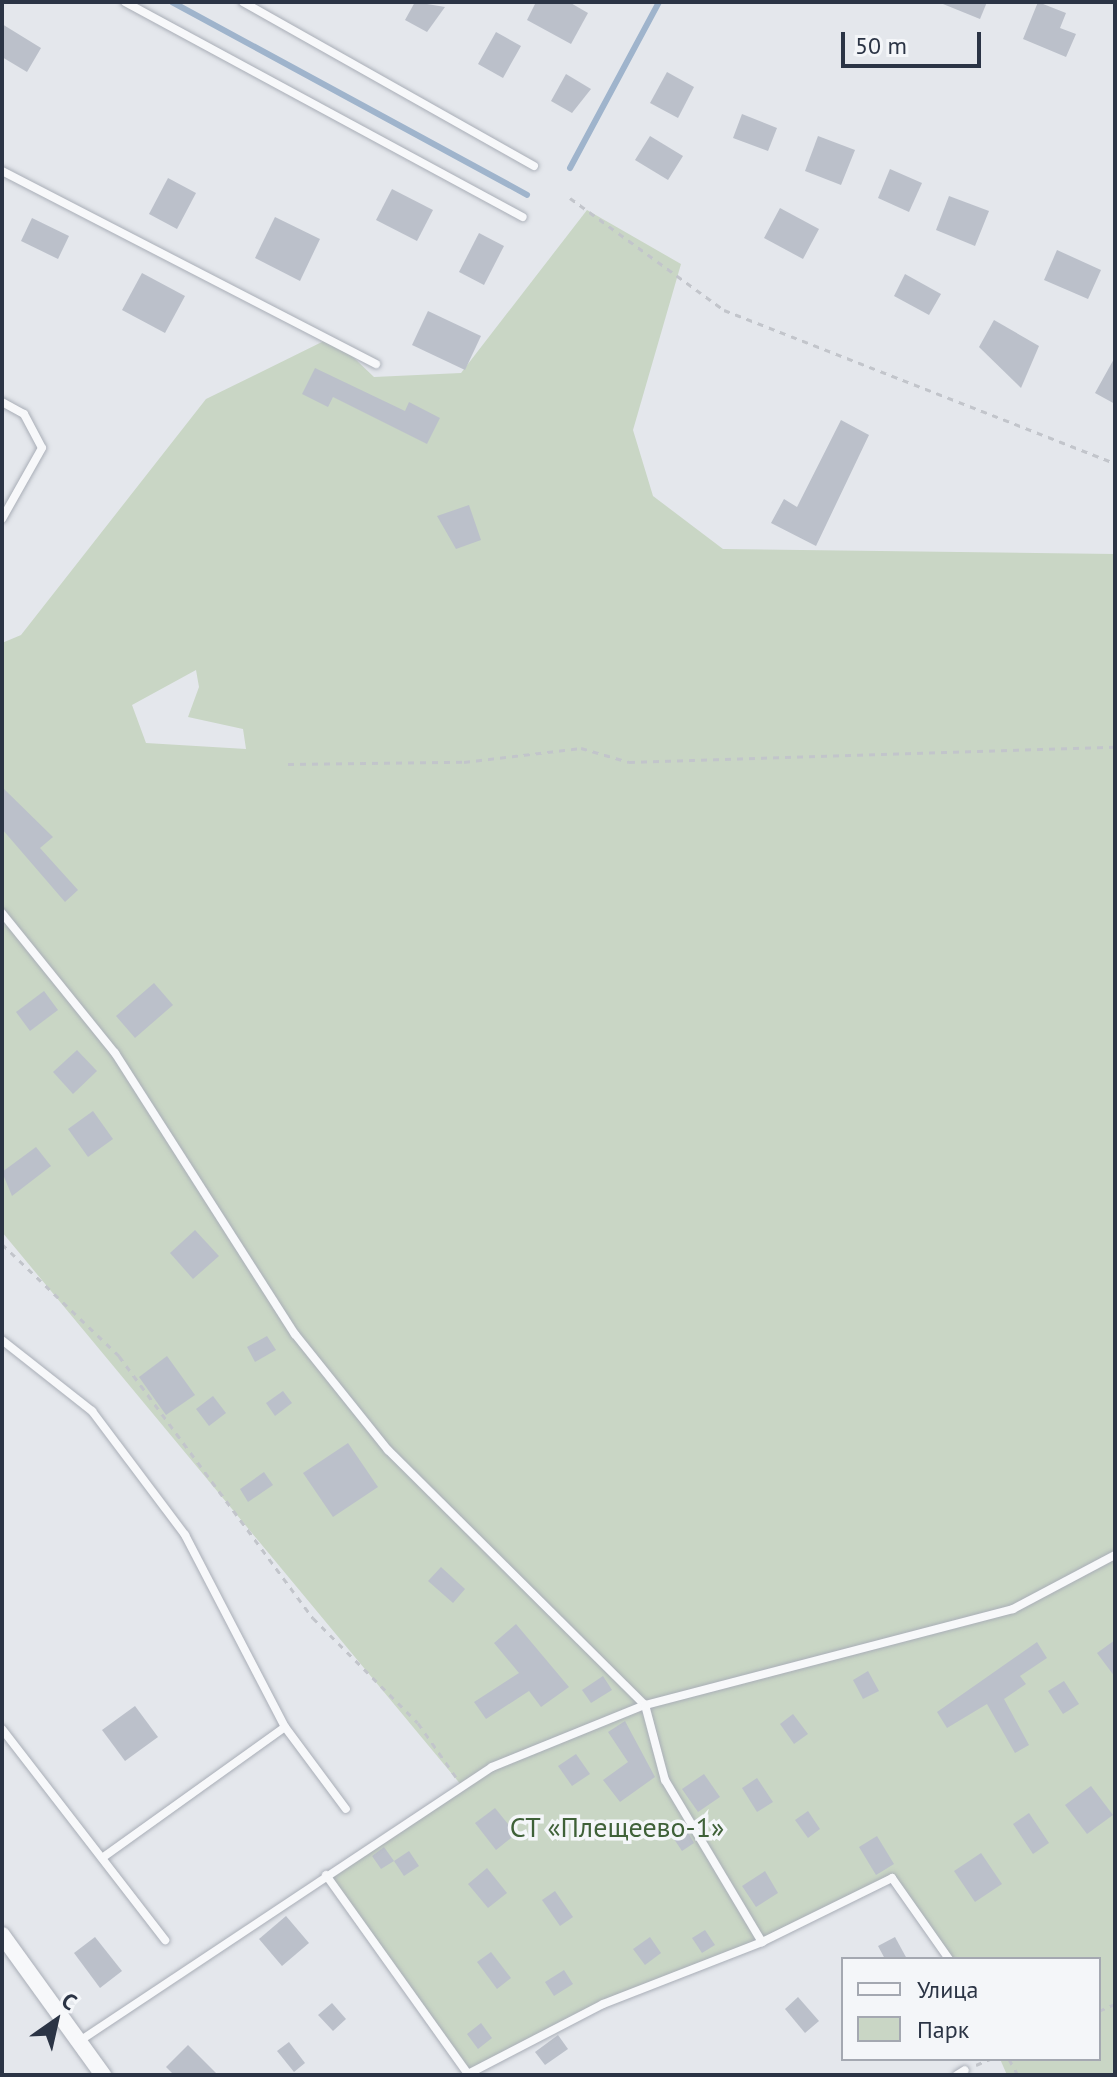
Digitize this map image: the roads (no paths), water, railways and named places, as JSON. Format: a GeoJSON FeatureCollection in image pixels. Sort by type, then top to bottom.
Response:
{"type":"FeatureCollection","features":[{"type":"Feature","properties":{"kind":"street"},"geometry":{"type":"LineString","coordinates":[[2,1935],[81,2040],[103,2075]]}},
{"type":"Feature","properties":{"kind":"lane"},"geometry":{"type":"LineString","coordinates":[[125,2],[523,217]]}},
{"type":"Feature","properties":{"kind":"lane"},"geometry":{"type":"LineString","coordinates":[[243,2],[534,166]]}},
{"type":"Feature","properties":{"kind":"lane"},"geometry":{"type":"LineString","coordinates":[[2,171],[376,364]]}},
{"type":"Feature","properties":{"kind":"lane"},"geometry":{"type":"LineString","coordinates":[[2,402],[31,422],[42,448],[2,519]]}},
{"type":"Feature","properties":{"kind":"lane"},"geometry":{"type":"LineString","coordinates":[[2,913],[115,1053],[295,1334],[388,1450],[645,1705],[665,1780],[762,1942]]}},
{"type":"Feature","properties":{"kind":"lane"},"geometry":{"type":"LineString","coordinates":[[2,1340],[92,1411],[185,1535],[285,1727],[346,1809]]}},
{"type":"Feature","properties":{"kind":"lane"},"geometry":{"type":"LineString","coordinates":[[81,2040],[492,1767],[645,1705],[1013,1609],[1115,1555]]}},
{"type":"Feature","properties":{"kind":"lane"},"geometry":{"type":"LineString","coordinates":[[102,1858],[285,1727]]}},
{"type":"Feature","properties":{"kind":"lane"},"geometry":{"type":"LineString","coordinates":[[2,1729],[165,1940]]}},
{"type":"Feature","properties":{"kind":"lane"},"geometry":{"type":"LineString","coordinates":[[326,1875],[468,2074],[603,2004],[762,1942],[892,1878],[948,1957]]}},
{"type":"Feature","properties":{"kind":"waterway"},"geometry":{"type":"LineString","coordinates":[[172,2],[527,195]]}},
{"type":"Feature","properties":{"kind":"waterway"},"geometry":{"type":"LineString","coordinates":[[570,168],[659,2]]}},
{"type":"Feature","properties":{"kind":"park label","name":"СТ «Плещеево-1»"},"geometry":{"type":"Point","coordinates":[617,1827]}}]}
